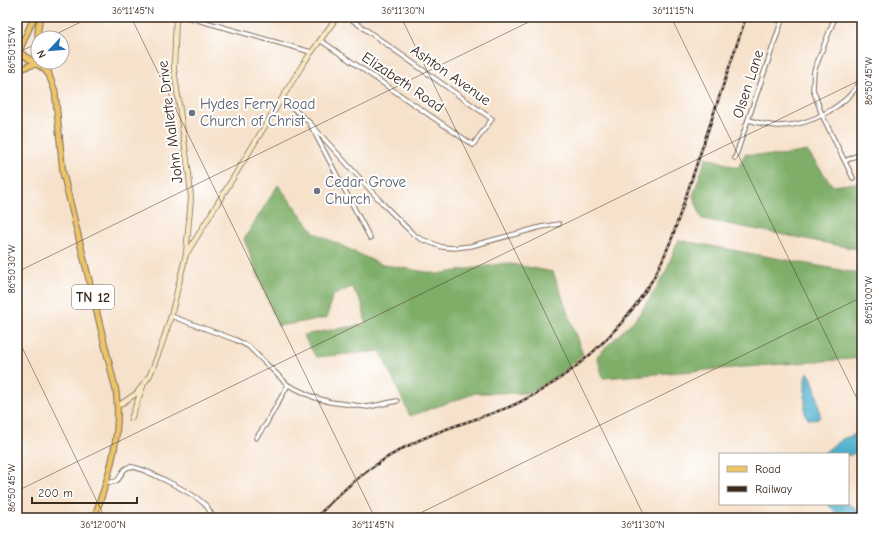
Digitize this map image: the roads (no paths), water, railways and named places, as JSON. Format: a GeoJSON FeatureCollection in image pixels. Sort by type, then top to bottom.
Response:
{"type":"FeatureCollection","features":[{"type":"Feature","properties":{"kind":"main road"},"geometry":{"type":"LineString","coordinates":[[18,53],[34,17]]}},
{"type":"Feature","properties":{"kind":"main road"},"geometry":{"type":"LineString","coordinates":[[38,30],[40,17]]}},
{"type":"Feature","properties":{"kind":"main road","name":"TN 12"},"geometry":{"type":"LineString","coordinates":[[18,53],[30,60]]}},
{"type":"Feature","properties":{"kind":"main road"},"geometry":{"type":"LineString","coordinates":[[17,71],[30,66]]}},
{"type":"Feature","properties":{"kind":"main road","name":"TN 12"},"geometry":{"type":"LineString","coordinates":[[44,70],[49,75],[55,91],[63,173],[116,391],[118,406],[114,456],[107,482],[94,518]]}},
{"type":"Feature","properties":{"kind":"main road"},"geometry":{"type":"LineString","coordinates":[[48,70],[49,75]]}},
{"type":"Feature","properties":{"kind":"street","name":"John Mallette Drive"},"geometry":{"type":"LineString","coordinates":[[176,17],[174,69],[191,198],[186,254]]}},
{"type":"Feature","properties":{"kind":"street"},"geometry":{"type":"LineString","coordinates":[[187,17],[311,52]]}},
{"type":"Feature","properties":{"kind":"street"},"geometry":{"type":"LineString","coordinates":[[118,406],[136,394],[150,375],[171,316],[186,254],[311,52],[337,17]]}},
{"type":"Feature","properties":{"kind":"street","name":"Ashton Avenue"},"geometry":{"type":"LineString","coordinates":[[348,17],[492,119],[472,145]]}},
{"type":"Feature","properties":{"kind":"street","name":"Olsen Lane"},"geometry":{"type":"LineString","coordinates":[[735,158],[783,17]]}},
{"type":"Feature","properties":{"kind":"street"},"geometry":{"type":"LineString","coordinates":[[835,17],[814,71],[812,80],[813,89],[815,99],[822,115],[853,178]]}},
{"type":"Feature","properties":{"kind":"street","name":"Elizabeth Road"},"geometry":{"type":"LineString","coordinates":[[320,40],[472,145]]}},
{"type":"Feature","properties":{"kind":"street"},"geometry":{"type":"LineString","coordinates":[[749,120],[780,126],[804,122],[833,109],[850,95],[862,79]]}},
{"type":"Feature","properties":{"kind":"street"},"geometry":{"type":"LineString","coordinates":[[282,99],[309,122],[399,220],[421,240],[448,248],[466,247],[559,224]]}},
{"type":"Feature","properties":{"kind":"street"},"geometry":{"type":"LineString","coordinates":[[309,122],[370,238]]}},
{"type":"Feature","properties":{"kind":"street"},"geometry":{"type":"LineString","coordinates":[[846,162],[862,153]]}},
{"type":"Feature","properties":{"kind":"street"},"geometry":{"type":"LineString","coordinates":[[171,316],[236,340],[248,346],[288,385],[314,397],[330,402],[368,407],[396,401]]}},
{"type":"Feature","properties":{"kind":"street"},"geometry":{"type":"LineString","coordinates":[[131,419],[144,382]]}},
{"type":"Feature","properties":{"kind":"street"},"geometry":{"type":"LineString","coordinates":[[256,438],[288,385]]}},
{"type":"Feature","properties":{"kind":"street"},"geometry":{"type":"LineString","coordinates":[[107,482],[114,483],[118,481],[124,470],[133,466],[152,474],[204,503],[213,518]]}},
{"type":"Feature","properties":{"kind":"water"},"geometry":{"type":"Polygon","coordinates":[[[808,372],[814,387],[819,407],[820,417],[815,420],[808,419],[805,414],[805,380],[806,373],[808,372]]]}},
{"type":"Feature","properties":{"kind":"water"},"geometry":{"type":"Polygon","coordinates":[[[854,435],[862,436],[862,450],[849,456],[849,453],[823,453],[842,439],[854,435]]]}},
{"type":"Feature","properties":{"kind":"water"},"geometry":{"type":"Polygon","coordinates":[[[828,505],[849,505],[862,512],[862,518],[841,518],[828,505]]]}},
{"type":"Feature","properties":{"kind":"railway"},"geometry":{"type":"LineString","coordinates":[[316,518],[356,480],[371,468],[402,449],[419,440],[496,412],[536,394],[573,369],[590,355],[621,323],[652,281],[672,238],[746,17]]}},
{"type":"Feature","properties":{"kind":"place","name":"Hydes Ferry Road Church of Christ"},"geometry":{"type":"Point","coordinates":[192,113]}},
{"type":"Feature","properties":{"kind":"place","name":"Cedar Grove Church"},"geometry":{"type":"Point","coordinates":[317,191]}}]}
